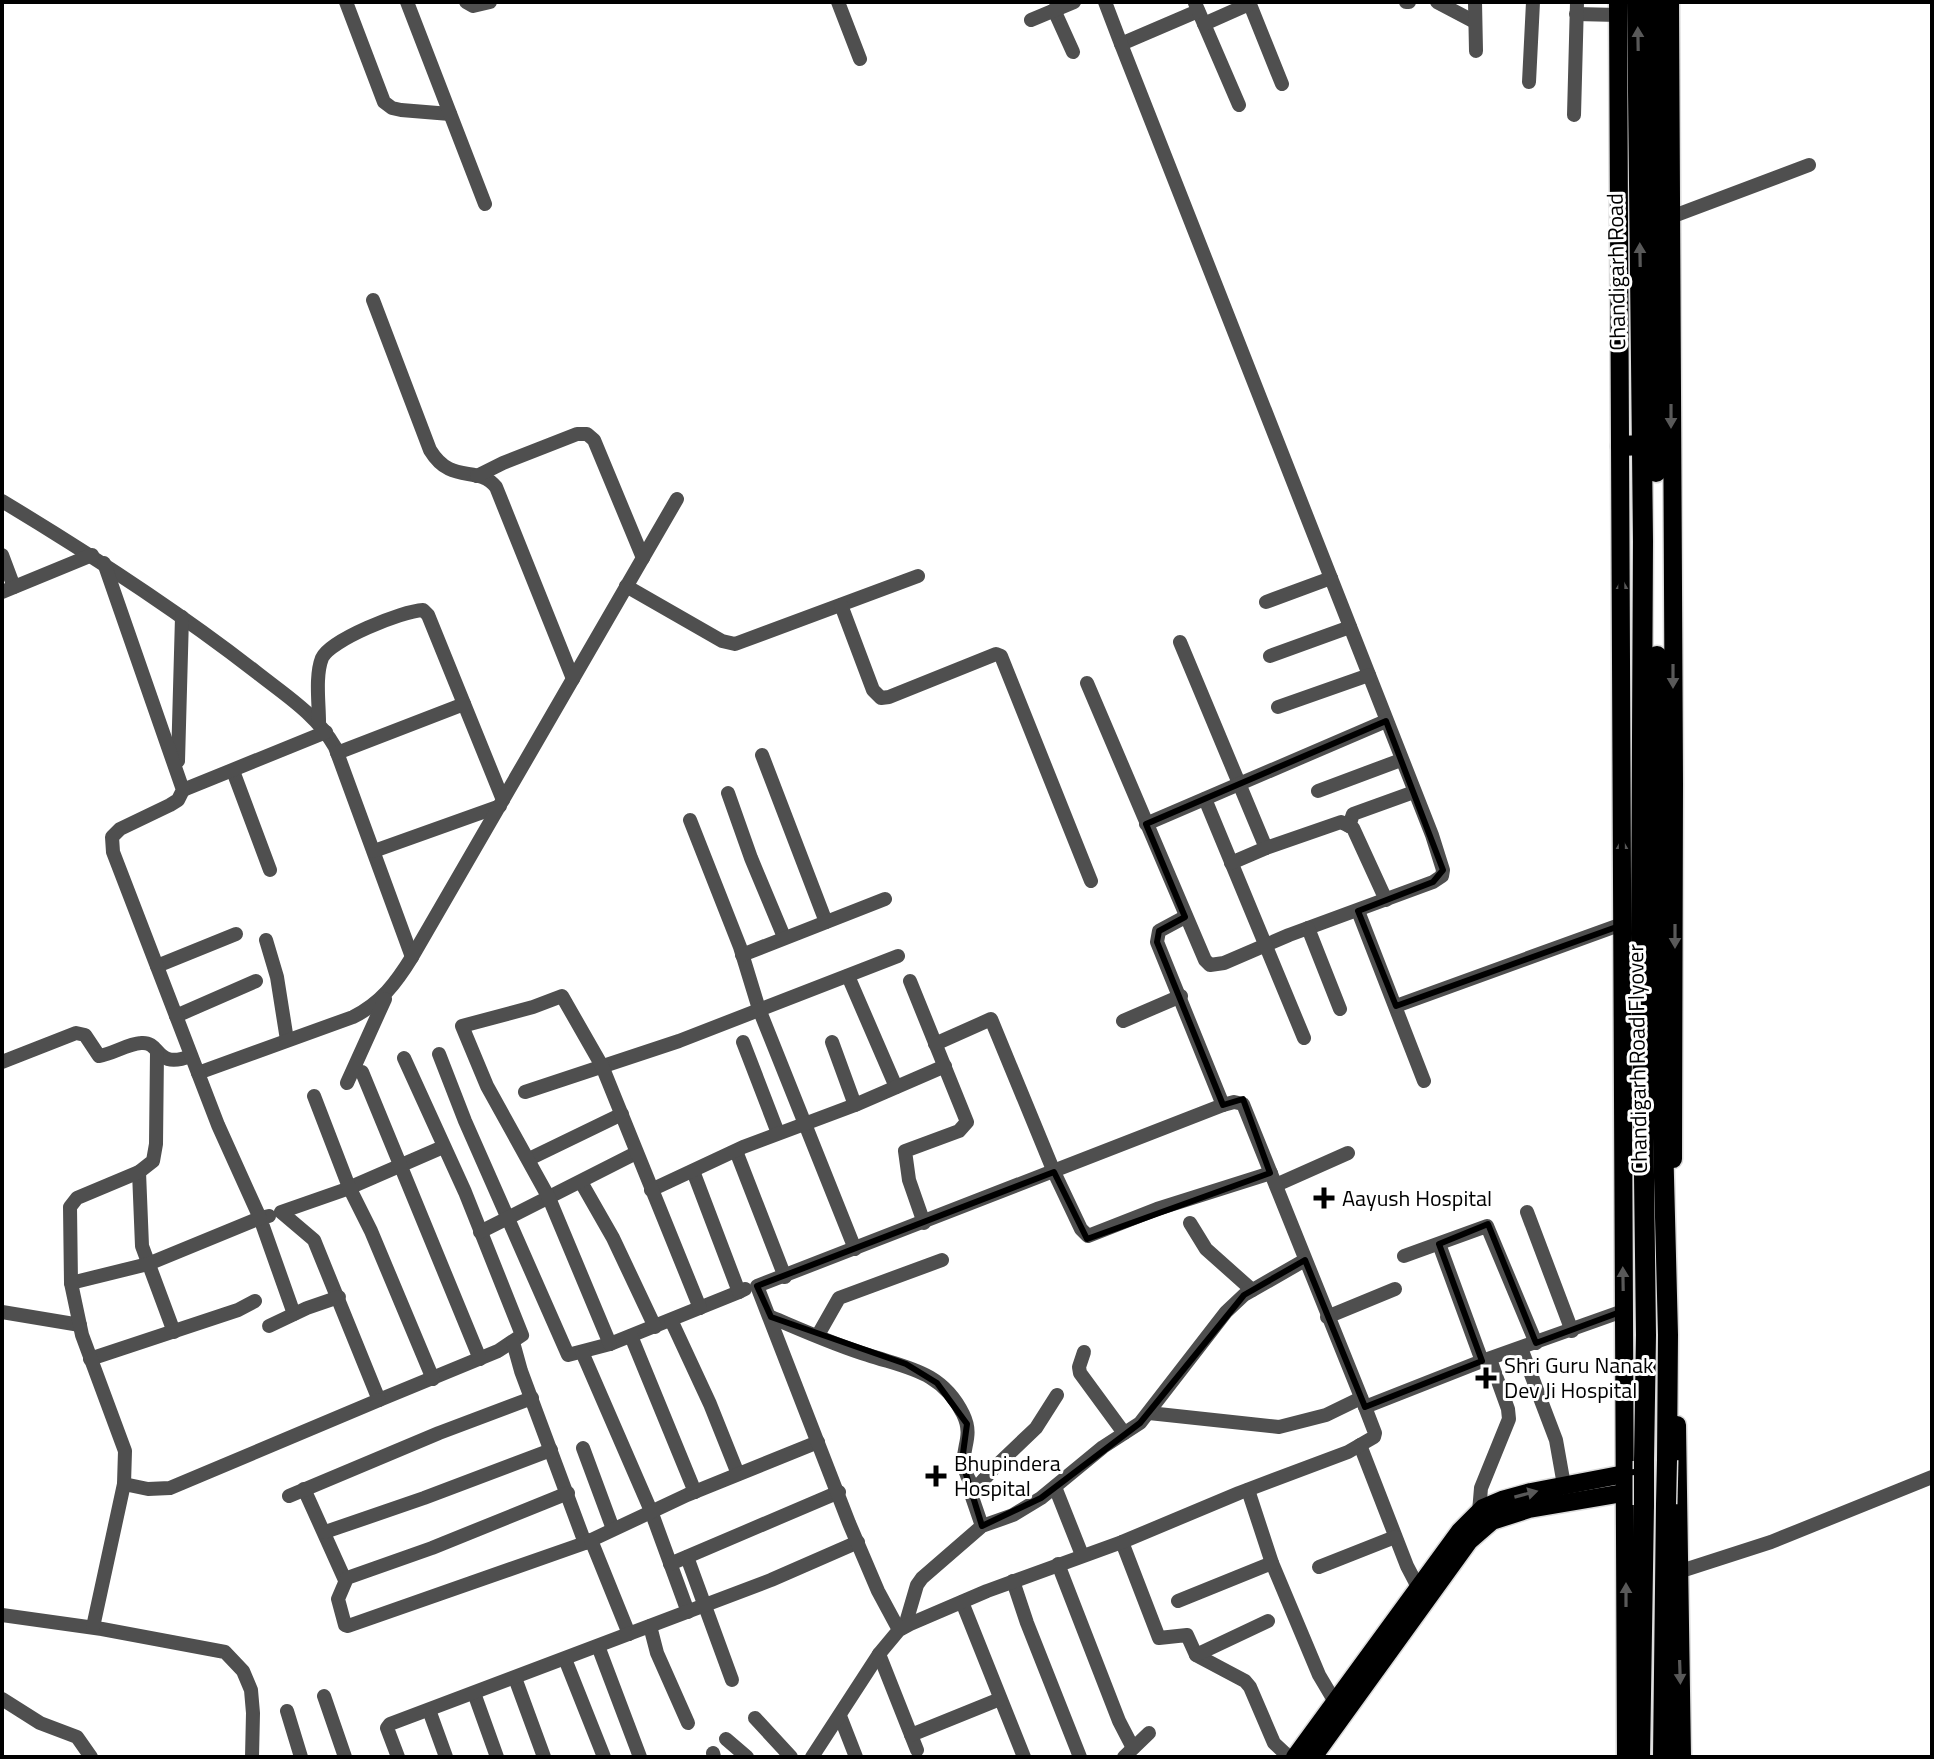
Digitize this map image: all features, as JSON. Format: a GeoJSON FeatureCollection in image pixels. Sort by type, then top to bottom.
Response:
{"type":"FeatureCollection","features":[{"type":"Feature","properties":{"kind":"highway"},"geometry":{"type":"LineString","coordinates":[[1628,99],[1638,76],[1637,2]]}},
{"type":"Feature","properties":{"kind":"highway","name":"Chandigarh Road Flyover"},"geometry":{"type":"LineString","coordinates":[[1663,1757],[1668,1335],[1658,941],[1656,386],[1664,361],[1664,9]]}},
{"type":"Feature","properties":{"kind":"highway","name":"Chandigarh Road"},"geometry":{"type":"LineString","coordinates":[[1628,99],[1642,445]]}},
{"type":"Feature","properties":{"kind":"highway"},"geometry":{"type":"LineString","coordinates":[[1621,446],[1642,445]]}},
{"type":"Feature","properties":{"kind":"highway","name":"Chandigarh Road Flyover"},"geometry":{"type":"LineString","coordinates":[[1640,1757],[1646,1335],[1641,934],[1642,445]]}},
{"type":"Feature","properties":{"kind":"main road"},"geometry":{"type":"LineString","coordinates":[[1618,8],[1628,99],[1621,446],[1626,1757]]}},
{"type":"Feature","properties":{"kind":"main road"},"geometry":{"type":"LineString","coordinates":[[1664,9],[1671,217],[1664,361],[1675,895],[1673,1262],[1682,1757]]}},
{"type":"Feature","properties":{"kind":"main road"},"geometry":{"type":"LineString","coordinates":[[1313,1757],[1469,1541],[1492,1521],[1626,1483],[1677,1475]]}},
{"type":"Feature","properties":{"kind":"main road"},"geometry":{"type":"LineString","coordinates":[[1292,1757],[1460,1531],[1479,1512],[1502,1500],[1564,1485],[1626,1483]]}},
{"type":"Feature","properties":{"kind":"street"},"geometry":{"type":"LineString","coordinates":[[346,2],[384,102],[392,108],[450,114]]}},
{"type":"Feature","properties":{"kind":"street"},"geometry":{"type":"LineString","coordinates":[[407,2],[485,204]]}},
{"type":"Feature","properties":{"kind":"street"},"geometry":{"type":"LineString","coordinates":[[466,2],[473,6],[490,2]]}},
{"type":"Feature","properties":{"kind":"street"},"geometry":{"type":"LineString","coordinates":[[838,2],[860,59]]}},
{"type":"Feature","properties":{"kind":"street"},"geometry":{"type":"LineString","coordinates":[[1031,20],[1074,2]]}},
{"type":"Feature","properties":{"kind":"street"},"geometry":{"type":"LineString","coordinates":[[1087,683],[1185,917],[1210,965],[1358,911],[1442,876],[1432,835],[1105,2]]}},
{"type":"Feature","properties":{"kind":"street"},"geometry":{"type":"LineString","coordinates":[[1437,2],[1475,22]]}},
{"type":"Feature","properties":{"kind":"street"},"geometry":{"type":"LineString","coordinates":[[1475,2],[1476,51]]}},
{"type":"Feature","properties":{"kind":"street"},"geometry":{"type":"LineString","coordinates":[[1529,82],[1533,2]]}},
{"type":"Feature","properties":{"kind":"street"},"geometry":{"type":"LineString","coordinates":[[1121,44],[1199,12],[1249,3],[1282,84]]}},
{"type":"Feature","properties":{"kind":"street"},"geometry":{"type":"LineString","coordinates":[[1574,115],[1576,8],[1618,8]]}},
{"type":"Feature","properties":{"kind":"street"},"geometry":{"type":"LineString","coordinates":[[1054,10],[1073,52]]}},
{"type":"Feature","properties":{"kind":"street"},"geometry":{"type":"LineString","coordinates":[[1199,12],[1239,105]]}},
{"type":"Feature","properties":{"kind":"street"},"geometry":{"type":"LineString","coordinates":[[1671,217],[1809,165]]}},
{"type":"Feature","properties":{"kind":"street"},"geometry":{"type":"LineString","coordinates":[[373,300],[439,464],[448,470],[492,482],[496,487],[573,679]]}},
{"type":"Feature","properties":{"kind":"street"},"geometry":{"type":"LineString","coordinates":[[477,476],[577,434],[587,434],[594,440],[643,558]]}},
{"type":"Feature","properties":{"kind":"street"},"geometry":{"type":"LineString","coordinates":[[347,1083],[388,991],[412,957],[677,499]]}},
{"type":"Feature","properties":{"kind":"street"},"geometry":{"type":"LineString","coordinates":[[2,501],[98,559],[182,617],[322,727],[337,753],[412,957]]}},
{"type":"Feature","properties":{"kind":"street"},"geometry":{"type":"LineString","coordinates":[[2,555],[8,589],[98,559]]}},
{"type":"Feature","properties":{"kind":"street"},"geometry":{"type":"LineString","coordinates":[[98,559],[183,790]]}},
{"type":"Feature","properties":{"kind":"street"},"geometry":{"type":"LineString","coordinates":[[626,586],[722,641],[735,644],[918,576]]}},
{"type":"Feature","properties":{"kind":"street"},"geometry":{"type":"LineString","coordinates":[[1266,602],[1331,578]]}},
{"type":"Feature","properties":{"kind":"street"},"geometry":{"type":"LineString","coordinates":[[841,605],[873,690],[881,698],[996,654],[1001,656],[1091,881]]}},
{"type":"Feature","properties":{"kind":"street"},"geometry":{"type":"LineString","coordinates":[[322,727],[320,663],[328,650],[340,640],[419,610],[428,615],[502,803]]}},
{"type":"Feature","properties":{"kind":"street"},"geometry":{"type":"LineString","coordinates":[[177,772],[182,617]]}},
{"type":"Feature","properties":{"kind":"street"},"geometry":{"type":"LineString","coordinates":[[1270,656],[1350,627]]}},
{"type":"Feature","properties":{"kind":"street"},"geometry":{"type":"LineString","coordinates":[[1180,642],[1266,848]]}},
{"type":"Feature","properties":{"kind":"street"},"geometry":{"type":"LineString","coordinates":[[1278,707],[1369,675]]}},
{"type":"Feature","properties":{"kind":"street"},"geometry":{"type":"LineString","coordinates":[[337,753],[464,704]]}},
{"type":"Feature","properties":{"kind":"street"},"geometry":{"type":"LineString","coordinates":[[1146,824],[1386,721]]}},
{"type":"Feature","properties":{"kind":"street"},"geometry":{"type":"LineString","coordinates":[[294,1314],[260,1218],[191,1056],[113,852],[112,837],[120,829],[178,800],[183,790],[233,771],[322,727]]}},
{"type":"Feature","properties":{"kind":"street"},"geometry":{"type":"LineString","coordinates":[[762,755],[826,922]]}},
{"type":"Feature","properties":{"kind":"street"},"geometry":{"type":"LineString","coordinates":[[1318,791],[1401,760]]}},
{"type":"Feature","properties":{"kind":"street"},"geometry":{"type":"LineString","coordinates":[[233,771],[270,870]]}},
{"type":"Feature","properties":{"kind":"street"},"geometry":{"type":"LineString","coordinates":[[1349,826],[1353,814],[1414,792]]}},
{"type":"Feature","properties":{"kind":"street"},"geometry":{"type":"LineString","coordinates":[[728,793],[784,937]]}},
{"type":"Feature","properties":{"kind":"street"},"geometry":{"type":"LineString","coordinates":[[1205,799],[1304,1038]]}},
{"type":"Feature","properties":{"kind":"street"},"geometry":{"type":"LineString","coordinates":[[374,851],[502,803]]}},
{"type":"Feature","properties":{"kind":"street"},"geometry":{"type":"LineString","coordinates":[[690,820],[742,955],[759,1009],[855,1249]]}},
{"type":"Feature","properties":{"kind":"street"},"geometry":{"type":"LineString","coordinates":[[1231,863],[1341,822],[1353,828],[1386,900]]}},
{"type":"Feature","properties":{"kind":"street"},"geometry":{"type":"LineString","coordinates":[[742,955],[885,899]]}},
{"type":"Feature","properties":{"kind":"street"},"geometry":{"type":"LineString","coordinates":[[1358,911],[1424,1081]]}},
{"type":"Feature","properties":{"kind":"street"},"geometry":{"type":"LineString","coordinates":[[1185,917],[1159,931],[1156,937],[1223,1105]]}},
{"type":"Feature","properties":{"kind":"street"},"geometry":{"type":"LineString","coordinates":[[1396,1006],[1622,924]]}},
{"type":"Feature","properties":{"kind":"street"},"geometry":{"type":"LineString","coordinates":[[1308,928],[1340,1009]]}},
{"type":"Feature","properties":{"kind":"street"},"geometry":{"type":"LineString","coordinates":[[157,966],[236,934]]}},
{"type":"Feature","properties":{"kind":"street"},"geometry":{"type":"LineString","coordinates":[[266,940],[277,977],[287,1040]]}},
{"type":"Feature","properties":{"kind":"street"},"geometry":{"type":"LineString","coordinates":[[525,1092],[679,1041],[898,956]]}},
{"type":"Feature","properties":{"kind":"street"},"geometry":{"type":"LineString","coordinates":[[848,976],[896,1087]]}},
{"type":"Feature","properties":{"kind":"street"},"geometry":{"type":"LineString","coordinates":[[176,1016],[256,981]]}},
{"type":"Feature","properties":{"kind":"street"},"geometry":{"type":"LineString","coordinates":[[910,981],[967,1122],[959,1131],[905,1151],[909,1180],[924,1223]]}},
{"type":"Feature","properties":{"kind":"street"},"geometry":{"type":"LineString","coordinates":[[198,1073],[353,1017],[367,1010],[388,991]]}},
{"type":"Feature","properties":{"kind":"street"},"geometry":{"type":"LineString","coordinates":[[610,1344],[549,1198],[487,1086],[462,1026],[562,996],[602,1066],[700,1308]]}},
{"type":"Feature","properties":{"kind":"street"},"geometry":{"type":"LineString","coordinates":[[1123,1021],[1181,996]]}},
{"type":"Feature","properties":{"kind":"street"},"geometry":{"type":"LineString","coordinates":[[935,1044],[991,1019],[1054,1172],[1081,1229],[1088,1236],[1157,1209],[1273,1179],[1348,1153]]}},
{"type":"Feature","properties":{"kind":"street"},"geometry":{"type":"LineString","coordinates":[[2,1062],[76,1033],[85,1035],[99,1056],[144,1042],[174,1061],[191,1056]]}},
{"type":"Feature","properties":{"kind":"street"},"geometry":{"type":"LineString","coordinates":[[743,1042],[778,1133]]}},
{"type":"Feature","properties":{"kind":"street"},"geometry":{"type":"LineString","coordinates":[[832,1042],[855,1105]]}},
{"type":"Feature","properties":{"kind":"street"},"geometry":{"type":"LineString","coordinates":[[93,1627],[124,1484],[125,1451],[90,1359],[71,1283],[72,1202],[139,1172],[153,1161],[157,1052]]}},
{"type":"Feature","properties":{"kind":"street"},"geometry":{"type":"LineString","coordinates":[[439,1054],[465,1121],[566,1353],[570,1355],[655,1327],[1223,1105],[1234,1102],[1243,1104],[1375,1435],[1360,1445],[1122,1542],[1013,1581],[902,1628]]}},
{"type":"Feature","properties":{"kind":"street"},"geometry":{"type":"LineString","coordinates":[[124,1484],[148,1489],[170,1488],[480,1359],[520,1339],[522,1333],[465,1192],[404,1058]]}},
{"type":"Feature","properties":{"kind":"street"},"geometry":{"type":"LineString","coordinates":[[651,1190],[778,1133],[855,1105],[945,1066]]}},
{"type":"Feature","properties":{"kind":"street"},"geometry":{"type":"LineString","coordinates":[[362,1072],[480,1359]]}},
{"type":"Feature","properties":{"kind":"street"},"geometry":{"type":"LineString","coordinates":[[314,1096],[349,1187],[371,1231],[433,1379]]}},
{"type":"Feature","properties":{"kind":"street"},"geometry":{"type":"LineString","coordinates":[[529,1159],[622,1114]]}},
{"type":"Feature","properties":{"kind":"street"},"geometry":{"type":"LineString","coordinates":[[71,1283],[148,1264],[260,1218],[349,1187],[443,1147]]}},
{"type":"Feature","properties":{"kind":"street"},"geometry":{"type":"LineString","coordinates":[[736,1151],[785,1277]]}},
{"type":"Feature","properties":{"kind":"street"},"geometry":{"type":"LineString","coordinates":[[480,1232],[636,1153]]}},
{"type":"Feature","properties":{"kind":"street"},"geometry":{"type":"LineString","coordinates":[[693,1171],[739,1292]]}},
{"type":"Feature","properties":{"kind":"street"},"geometry":{"type":"LineString","coordinates":[[139,1172],[142,1246],[174,1332]]}},
{"type":"Feature","properties":{"kind":"street"},"geometry":{"type":"LineString","coordinates":[[581,1182],[613,1238],[655,1327]]}},
{"type":"Feature","properties":{"kind":"street"},"geometry":{"type":"LineString","coordinates":[[281,1212],[314,1240],[379,1400]]}},
{"type":"Feature","properties":{"kind":"street"},"geometry":{"type":"LineString","coordinates":[[1527,1212],[1572,1331]]}},
{"type":"Feature","properties":{"kind":"street"},"geometry":{"type":"LineString","coordinates":[[1190,1223],[1206,1249],[1252,1290]]}},
{"type":"Feature","properties":{"kind":"street"},"geometry":{"type":"LineString","coordinates":[[1404,1256],[1487,1226],[1536,1343]]}},
{"type":"Feature","properties":{"kind":"street"},"geometry":{"type":"LineString","coordinates":[[1439,1244],[1508,1409],[1509,1419],[1481,1488],[1479,1512]]}},
{"type":"Feature","properties":{"kind":"street"},"geometry":{"type":"LineString","coordinates":[[818,1335],[839,1298],[942,1260]]}},
{"type":"Feature","properties":{"kind":"street"},"geometry":{"type":"LineString","coordinates":[[812,1757],[879,1654],[902,1628],[922,1578],[982,1526],[1013,1515],[1055,1487],[1149,1413],[1217,1323],[1252,1290],[1305,1260]]}},
{"type":"Feature","properties":{"kind":"street"},"geometry":{"type":"LineString","coordinates":[[757,1286],[878,1591],[902,1628]]}},
{"type":"Feature","properties":{"kind":"street"},"geometry":{"type":"LineString","coordinates":[[1327,1317],[1395,1289]]}},
{"type":"Feature","properties":{"kind":"street"},"geometry":{"type":"LineString","coordinates":[[269,1326],[339,1297]]}},
{"type":"Feature","properties":{"kind":"street"},"geometry":{"type":"LineString","coordinates":[[90,1359],[238,1310],[255,1301]]}},
{"type":"Feature","properties":{"kind":"street"},"geometry":{"type":"LineString","coordinates":[[1149,1413],[1279,1427],[1326,1415],[1623,1311]]}},
{"type":"Feature","properties":{"kind":"street"},"geometry":{"type":"LineString","coordinates":[[2,1312],[80,1325]]}},
{"type":"Feature","properties":{"kind":"street"},"geometry":{"type":"LineString","coordinates":[[771,1317],[869,1356],[918,1370],[942,1388],[967,1424],[963,1469],[975,1489]]}},
{"type":"Feature","properties":{"kind":"street"},"geometry":{"type":"LineString","coordinates":[[671,1320],[738,1474]]}},
{"type":"Feature","properties":{"kind":"street"},"geometry":{"type":"LineString","coordinates":[[631,1336],[695,1492]]}},
{"type":"Feature","properties":{"kind":"street"},"geometry":{"type":"LineString","coordinates":[[513,1342],[568,1493],[629,1634]]}},
{"type":"Feature","properties":{"kind":"street"},"geometry":{"type":"LineString","coordinates":[[1521,1348],[1556,1440],[1564,1485]]}},
{"type":"Feature","properties":{"kind":"street"},"geometry":{"type":"LineString","coordinates":[[582,1352],[651,1511],[688,1612]]}},
{"type":"Feature","properties":{"kind":"street"},"geometry":{"type":"LineString","coordinates":[[1084,1352],[1080,1373],[1124,1433]]}},
{"type":"Feature","properties":{"kind":"street"},"geometry":{"type":"LineString","coordinates":[[982,1526],[971,1499],[975,1489],[1036,1428],[1057,1395]]}},
{"type":"Feature","properties":{"kind":"street"},"geometry":{"type":"LineString","coordinates":[[289,1496],[532,1398]]}},
{"type":"Feature","properties":{"kind":"street"},"geometry":{"type":"LineString","coordinates":[[304,1489],[345,1580],[338,1605],[348,1626],[588,1541],[695,1492],[818,1442]]}},
{"type":"Feature","properties":{"kind":"street"},"geometry":{"type":"LineString","coordinates":[[1360,1445],[1418,1587]]}},
{"type":"Feature","properties":{"kind":"street"},"geometry":{"type":"LineString","coordinates":[[583,1448],[613,1529]]}},
{"type":"Feature","properties":{"kind":"street"},"geometry":{"type":"LineString","coordinates":[[325,1532],[551,1450]]}},
{"type":"Feature","properties":{"kind":"street"},"geometry":{"type":"LineString","coordinates":[[1678,1572],[1771,1542],[1932,1477]]}},
{"type":"Feature","properties":{"kind":"street"},"geometry":{"type":"LineString","coordinates":[[1055,1487],[1082,1555]]}},
{"type":"Feature","properties":{"kind":"street"},"geometry":{"type":"LineString","coordinates":[[1248,1490],[1272,1563],[1319,1675],[1335,1702]]}},
{"type":"Feature","properties":{"kind":"street"},"geometry":{"type":"LineString","coordinates":[[670,1564],[839,1492]]}},
{"type":"Feature","properties":{"kind":"street"},"geometry":{"type":"LineString","coordinates":[[345,1580],[568,1493]]}},
{"type":"Feature","properties":{"kind":"street"},"geometry":{"type":"LineString","coordinates":[[1319,1567],[1395,1537]]}},
{"type":"Feature","properties":{"kind":"street"},"geometry":{"type":"LineString","coordinates":[[398,1757],[388,1726],[771,1580],[858,1542]]}},
{"type":"Feature","properties":{"kind":"street"},"geometry":{"type":"LineString","coordinates":[[1122,1542],[1158,1637],[1187,1635],[1196,1655],[1247,1683],[1274,1743],[1292,1757]]}},
{"type":"Feature","properties":{"kind":"street"},"geometry":{"type":"LineString","coordinates":[[687,1557],[732,1680]]}},
{"type":"Feature","properties":{"kind":"street"},"geometry":{"type":"LineString","coordinates":[[1178,1601],[1272,1563]]}},
{"type":"Feature","properties":{"kind":"street"},"geometry":{"type":"LineString","coordinates":[[1058,1564],[1129,1753],[1149,1733]]}},
{"type":"Feature","properties":{"kind":"street"},"geometry":{"type":"LineString","coordinates":[[1013,1581],[1080,1757]]}},
{"type":"Feature","properties":{"kind":"street"},"geometry":{"type":"LineString","coordinates":[[962,1602],[1024,1757]]}},
{"type":"Feature","properties":{"kind":"street"},"geometry":{"type":"LineString","coordinates":[[2,1615],[93,1627],[225,1652],[243,1671],[251,1690],[252,1757]]}},
{"type":"Feature","properties":{"kind":"street"},"geometry":{"type":"LineString","coordinates":[[1196,1655],[1268,1621]]}},
{"type":"Feature","properties":{"kind":"street"},"geometry":{"type":"LineString","coordinates":[[650,1626],[657,1653],[688,1723]]}},
{"type":"Feature","properties":{"kind":"street"},"geometry":{"type":"LineString","coordinates":[[598,1646],[640,1757]]}},
{"type":"Feature","properties":{"kind":"street"},"geometry":{"type":"LineString","coordinates":[[879,1654],[917,1750]]}},
{"type":"Feature","properties":{"kind":"street"},"geometry":{"type":"LineString","coordinates":[[565,1659],[604,1757]]}},
{"type":"Feature","properties":{"kind":"street"},"geometry":{"type":"LineString","coordinates":[[515,1678],[544,1757]]}},
{"type":"Feature","properties":{"kind":"street"},"geometry":{"type":"LineString","coordinates":[[474,1693],[497,1757]]}},
{"type":"Feature","properties":{"kind":"street"},"geometry":{"type":"LineString","coordinates":[[324,1696],[345,1757]]}},
{"type":"Feature","properties":{"kind":"street"},"geometry":{"type":"LineString","coordinates":[[2,1699],[40,1723],[77,1737],[91,1757]]}},
{"type":"Feature","properties":{"kind":"street"},"geometry":{"type":"LineString","coordinates":[[911,1735],[1000,1699]]}},
{"type":"Feature","properties":{"kind":"street"},"geometry":{"type":"LineString","coordinates":[[429,1710],[446,1757]]}},
{"type":"Feature","properties":{"kind":"street"},"geometry":{"type":"LineString","coordinates":[[287,1711],[301,1757]]}},
{"type":"Feature","properties":{"kind":"street"},"geometry":{"type":"LineString","coordinates":[[840,1716],[856,1757]]}},
{"type":"Feature","properties":{"kind":"street"},"geometry":{"type":"LineString","coordinates":[[755,1718],[791,1757]]}},
{"type":"Feature","properties":{"kind":"street"},"geometry":{"type":"LineString","coordinates":[[726,1739],[747,1757]]}},
{"type":"Feature","properties":{"kind":"highlighted area"},"geometry":{"type":"Polygon","coordinates":[[[1642,445],[1644,1471],[1625,1473],[1623,1311],[1536,1343],[1488,1224],[1439,1244],[1482,1361],[1365,1407],[1305,1260],[1244,1295],[1140,1423],[1041,1498],[982,1526],[962,1461],[967,1424],[937,1383],[906,1364],[771,1317],[757,1286],[1054,1172],[1087,1239],[1270,1173],[1243,1099],[1223,1105],[1157,942],[1159,931],[1185,917],[1146,824],[1386,721],[1443,870],[1433,882],[1358,911],[1396,1006],[1622,925],[1621,446],[1642,445]]]}},
{"type":"Feature","properties":{"kind":"place","name":"Aayush Hospital"},"geometry":{"type":"Point","coordinates":[1324,1198]}},
{"type":"Feature","properties":{"kind":"place","name":"Shri Guru Nanak Dev Ji Hospital"},"geometry":{"type":"Point","coordinates":[1486,1378]}},
{"type":"Feature","properties":{"kind":"place","name":"Bhupindera Hospital"},"geometry":{"type":"Point","coordinates":[936,1476]}}]}
